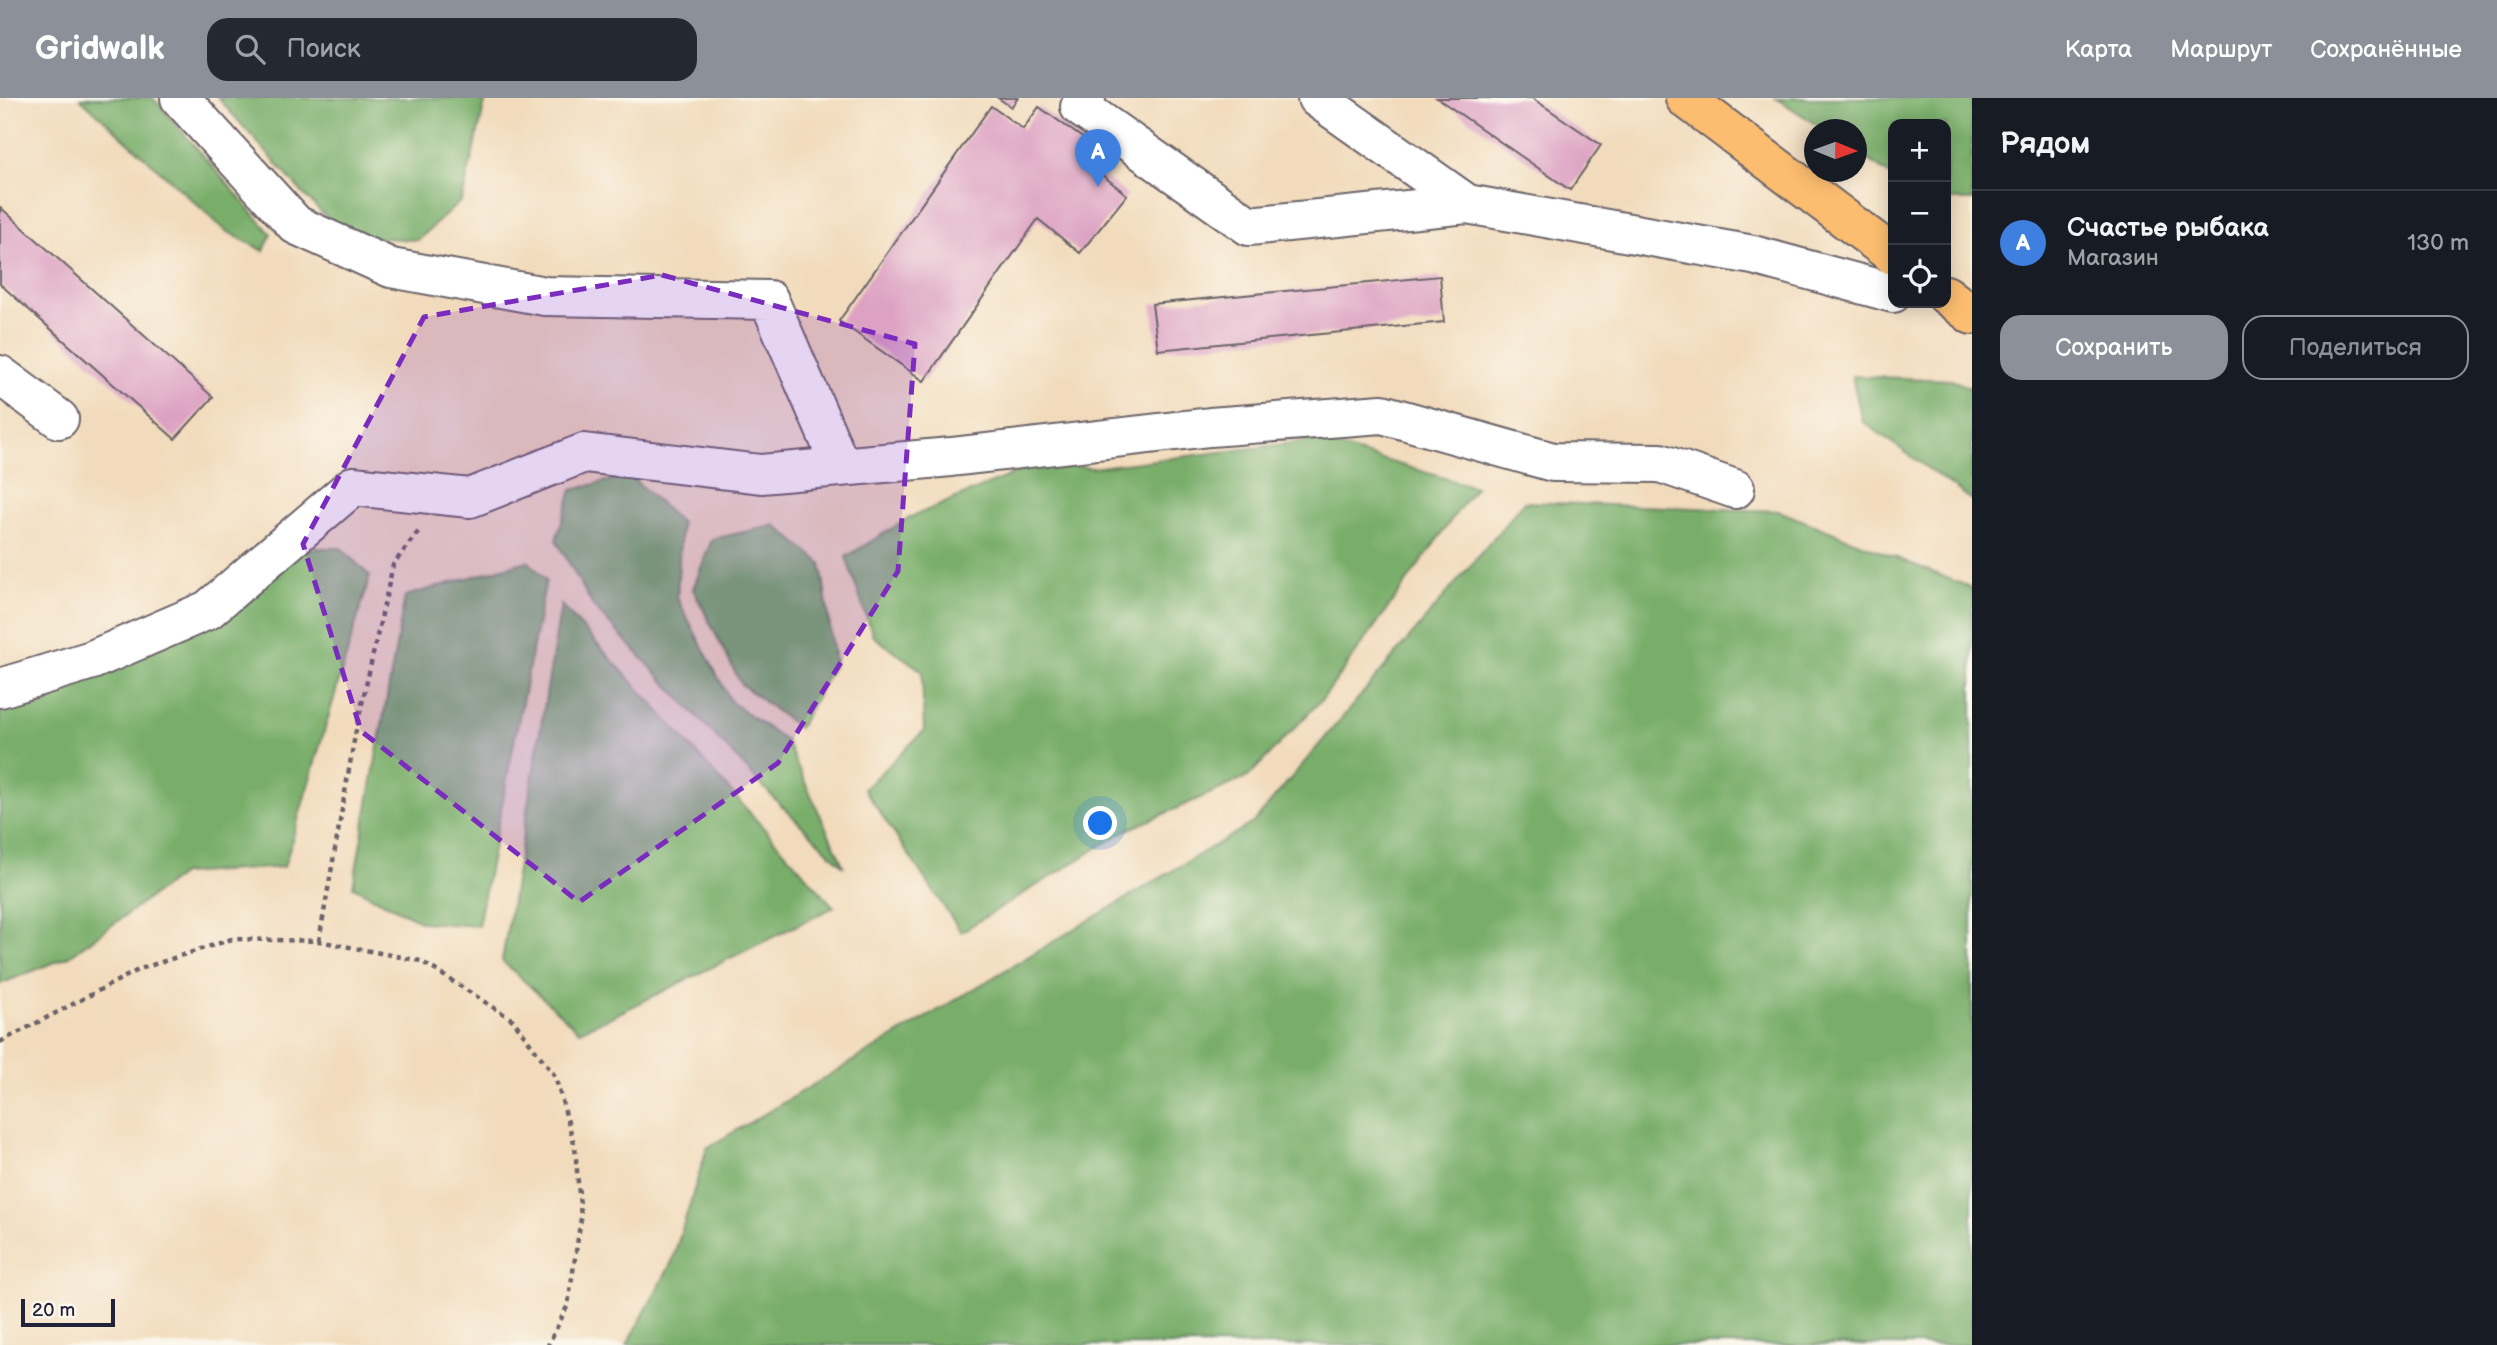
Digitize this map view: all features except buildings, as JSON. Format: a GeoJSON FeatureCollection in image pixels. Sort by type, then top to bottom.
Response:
{"type":"FeatureCollection","features":[{"type":"Feature","properties":{"kind":"main road"},"geometry":{"type":"LineString","coordinates":[[1685,98],[1888,251]]}},
{"type":"Feature","properties":{"kind":"main road"},"geometry":{"type":"LineString","coordinates":[[1951,299],[1972,314]]}},
{"type":"Feature","properties":{"kind":"lane"},"geometry":{"type":"LineString","coordinates":[[180,98],[296,225],[391,268],[545,296],[769,300],[841,467]]}},
{"type":"Feature","properties":{"kind":"lane"},"geometry":{"type":"LineString","coordinates":[[1086,98],[1080,107],[1249,226],[1466,204],[1753,255],[1888,292]]}},
{"type":"Feature","properties":{"kind":"lane"},"geometry":{"type":"LineString","coordinates":[[1317,98],[1466,204]]}},
{"type":"Feature","properties":{"kind":"lane"},"geometry":{"type":"LineString","coordinates":[[1949,308],[1972,314]]}},
{"type":"Feature","properties":{"kind":"lane"},"geometry":{"type":"LineString","coordinates":[[0,375],[59,419]]}},
{"type":"Feature","properties":{"kind":"lane"},"geometry":{"type":"LineString","coordinates":[[0,688],[92,660],[208,610],[353,486],[470,498],[583,453],[761,474],[951,457],[1210,427],[1382,414],[1553,462],[1660,463],[1735,489]]}},
{"type":"Feature","properties":{"kind":"path"},"geometry":{"type":"LineString","coordinates":[[319,941],[355,735],[393,565],[422,526]]}},
{"type":"Feature","properties":{"kind":"path"},"geometry":{"type":"LineString","coordinates":[[0,1042],[140,969],[232,939],[319,941],[421,961],[513,1020],[555,1076],[575,1147],[581,1218],[568,1305],[548,1345]]}},
{"type":"Feature","properties":{"kind":"highlighted area"},"geometry":{"type":"Polygon","coordinates":[[[662,275],[915,344],[898,571],[778,763],[579,902],[361,731],[303,544],[424,317],[662,275]]]}},
{"type":"Feature","properties":{"kind":"green space"},"geometry":{"type":"Polygon","coordinates":[[[80,98],[153,98],[271,234],[264,251],[226,231],[80,98]]]}},
{"type":"Feature","properties":{"kind":"green space"},"geometry":{"type":"Polygon","coordinates":[[[218,98],[486,98],[462,200],[418,240],[346,236],[308,199],[218,98]]]}},
{"type":"Feature","properties":{"kind":"green space"},"geometry":{"type":"Polygon","coordinates":[[[1776,98],[1972,98],[1972,200],[1951,200],[1951,119],[1888,119],[1888,174],[1867,159],[1867,119],[1808,119],[1776,98]]]}},
{"type":"Feature","properties":{"kind":"green space"},"geometry":{"type":"Polygon","coordinates":[[[1852,376],[1952,380],[1972,389],[1972,500],[1862,421],[1852,376]]]}},
{"type":"Feature","properties":{"kind":"green space"},"geometry":{"type":"Polygon","coordinates":[[[1317,440],[1475,487],[1324,697],[1248,777],[1125,831],[961,932],[864,789],[924,731],[922,671],[873,636],[846,557],[909,518],[1044,461],[1091,468],[1317,440]]]}},
{"type":"Feature","properties":{"kind":"green space"},"geometry":{"type":"Polygon","coordinates":[[[629,475],[681,523],[677,598],[731,702],[786,741],[844,867],[773,797],[593,606],[556,540],[572,490],[629,475]]]}},
{"type":"Feature","properties":{"kind":"green space"},"geometry":{"type":"Polygon","coordinates":[[[1524,502],[1779,511],[1972,588],[1972,1345],[627,1345],[672,1262],[707,1148],[1254,822],[1524,502]]]}},
{"type":"Feature","properties":{"kind":"green space"},"geometry":{"type":"Polygon","coordinates":[[[775,525],[821,563],[835,663],[799,728],[741,684],[693,589],[712,539],[775,525]]]}},
{"type":"Feature","properties":{"kind":"green space"},"geometry":{"type":"Polygon","coordinates":[[[303,548],[341,548],[370,576],[284,867],[182,874],[68,957],[0,984],[0,688],[303,548]]]}},
{"type":"Feature","properties":{"kind":"green space"},"geometry":{"type":"Polygon","coordinates":[[[528,561],[546,580],[478,926],[422,922],[353,887],[405,596],[528,561]]]}},
{"type":"Feature","properties":{"kind":"green space"},"geometry":{"type":"Polygon","coordinates":[[[561,605],[834,907],[579,1031],[502,961],[561,605]]]}},
{"type":"Feature","properties":{"kind":"place","name":"Счастье рыбака"},"geometry":{"type":"Point","coordinates":[1098,187]}}]}
